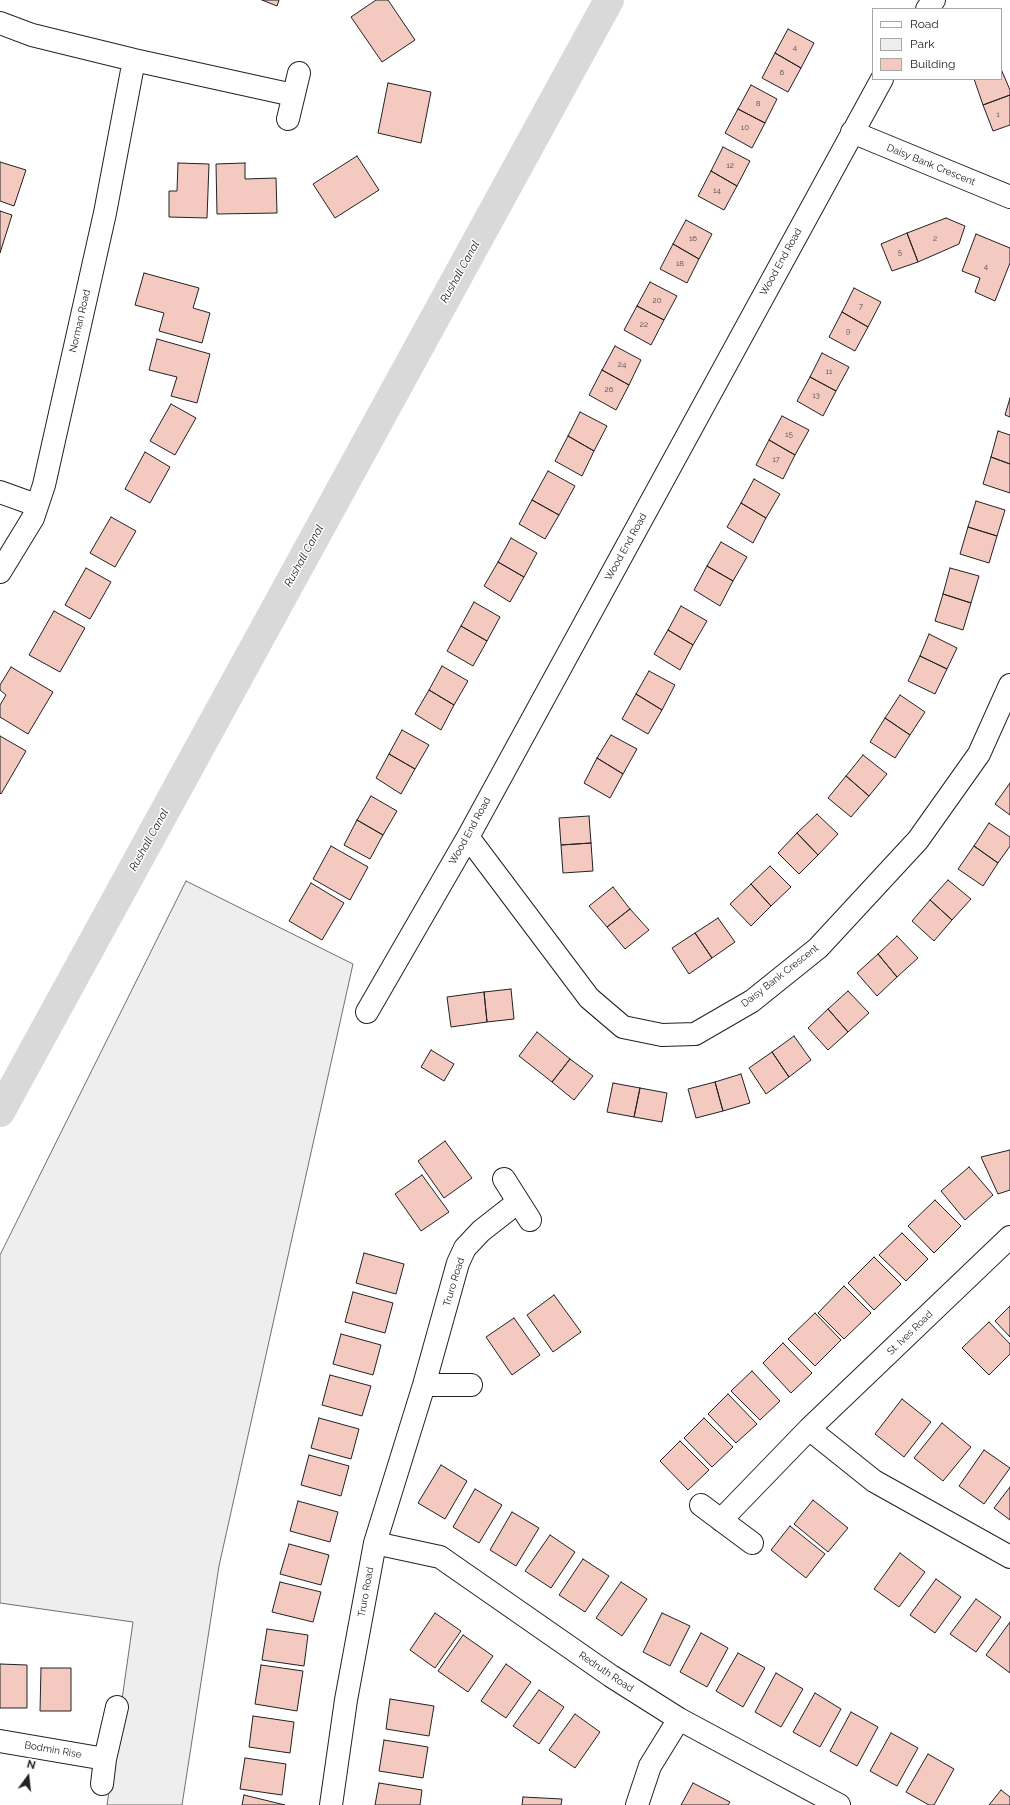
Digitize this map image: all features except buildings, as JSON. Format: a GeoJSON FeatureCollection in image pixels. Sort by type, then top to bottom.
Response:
{"type":"FeatureCollection","features":[{"type":"Feature","properties":{"kind":"street"},"geometry":{"type":"LineString","coordinates":[[928,8],[934,0]]}},
{"type":"Feature","properties":{"kind":"street"},"geometry":{"type":"LineString","coordinates":[[0,22],[32,35],[134,60],[293,95]]}},
{"type":"Feature","properties":{"kind":"street","name":"Norman Road"},"geometry":{"type":"LineString","coordinates":[[0,572],[33,518],[36,505],[44,485],[103,221],[134,60]]}},
{"type":"Feature","properties":{"kind":"street"},"geometry":{"type":"LineString","coordinates":[[288,119],[299,73]]}},
{"type":"Feature","properties":{"kind":"street","name":"Wood End Road"},"geometry":{"type":"LineString","coordinates":[[367,1012],[468,837],[881,80]]}},
{"type":"Feature","properties":{"kind":"street","name":"Daisy Bank Crescent"},"geometry":{"type":"LineString","coordinates":[[852,132],[1010,197]]}},
{"type":"Feature","properties":{"kind":"street"},"geometry":{"type":"LineString","coordinates":[[0,492],[36,505]]}},
{"type":"Feature","properties":{"kind":"street","name":"Daisy Bank Crescent"},"geometry":{"type":"LineString","coordinates":[[468,837],[589,998],[623,1027],[662,1035],[695,1034],[752,1001],[818,948],[918,840],[979,754],[1010,685]]}},
{"type":"Feature","properties":{"kind":"street"},"geometry":{"type":"LineString","coordinates":[[504,1179],[530,1220]]}},
{"type":"Feature","properties":{"kind":"street","name":"Truro Road"},"geometry":{"type":"LineString","coordinates":[[331,1805],[346,1700],[375,1543],[424,1385],[458,1263],[465,1248],[482,1231],[518,1202]]}},
{"type":"Feature","properties":{"kind":"street","name":"St. Ives Road"},"geometry":{"type":"LineString","coordinates":[[721,1520],[809,1429],[1010,1237]]}},
{"type":"Feature","properties":{"kind":"street"},"geometry":{"type":"LineString","coordinates":[[424,1385],[471,1385]]}},
{"type":"Feature","properties":{"kind":"street"},"geometry":{"type":"LineString","coordinates":[[809,1429],[874,1481],[1010,1557]]}},
{"type":"Feature","properties":{"kind":"street"},"geometry":{"type":"LineString","coordinates":[[701,1505],[752,1543]]}},
{"type":"Feature","properties":{"kind":"street","name":"Redruth Road"},"geometry":{"type":"LineString","coordinates":[[375,1543],[440,1557],[611,1676],[679,1719],[839,1805]]}},
{"type":"Feature","properties":{"kind":"street"},"geometry":{"type":"LineString","coordinates":[[102,1784],[105,1759],[118,1707]]}},
{"type":"Feature","properties":{"kind":"street"},"geometry":{"type":"LineString","coordinates":[[637,1805],[650,1766],[679,1719]]}},
{"type":"Feature","properties":{"kind":"street","name":"Bodmin Rise"},"geometry":{"type":"LineString","coordinates":[[0,1741],[105,1759]]}},
{"type":"Feature","properties":{"kind":"green space"},"geometry":{"type":"Polygon","coordinates":[[[186,881],[353,964],[219,1566],[182,1805],[107,1805],[133,1622],[0,1603],[0,1255],[186,881]]]}},
{"type":"Feature","properties":{"kind":"waterway","name":"Rushall Canal"},"geometry":{"type":"LineString","coordinates":[[0,1112],[609,0]]}}]}
